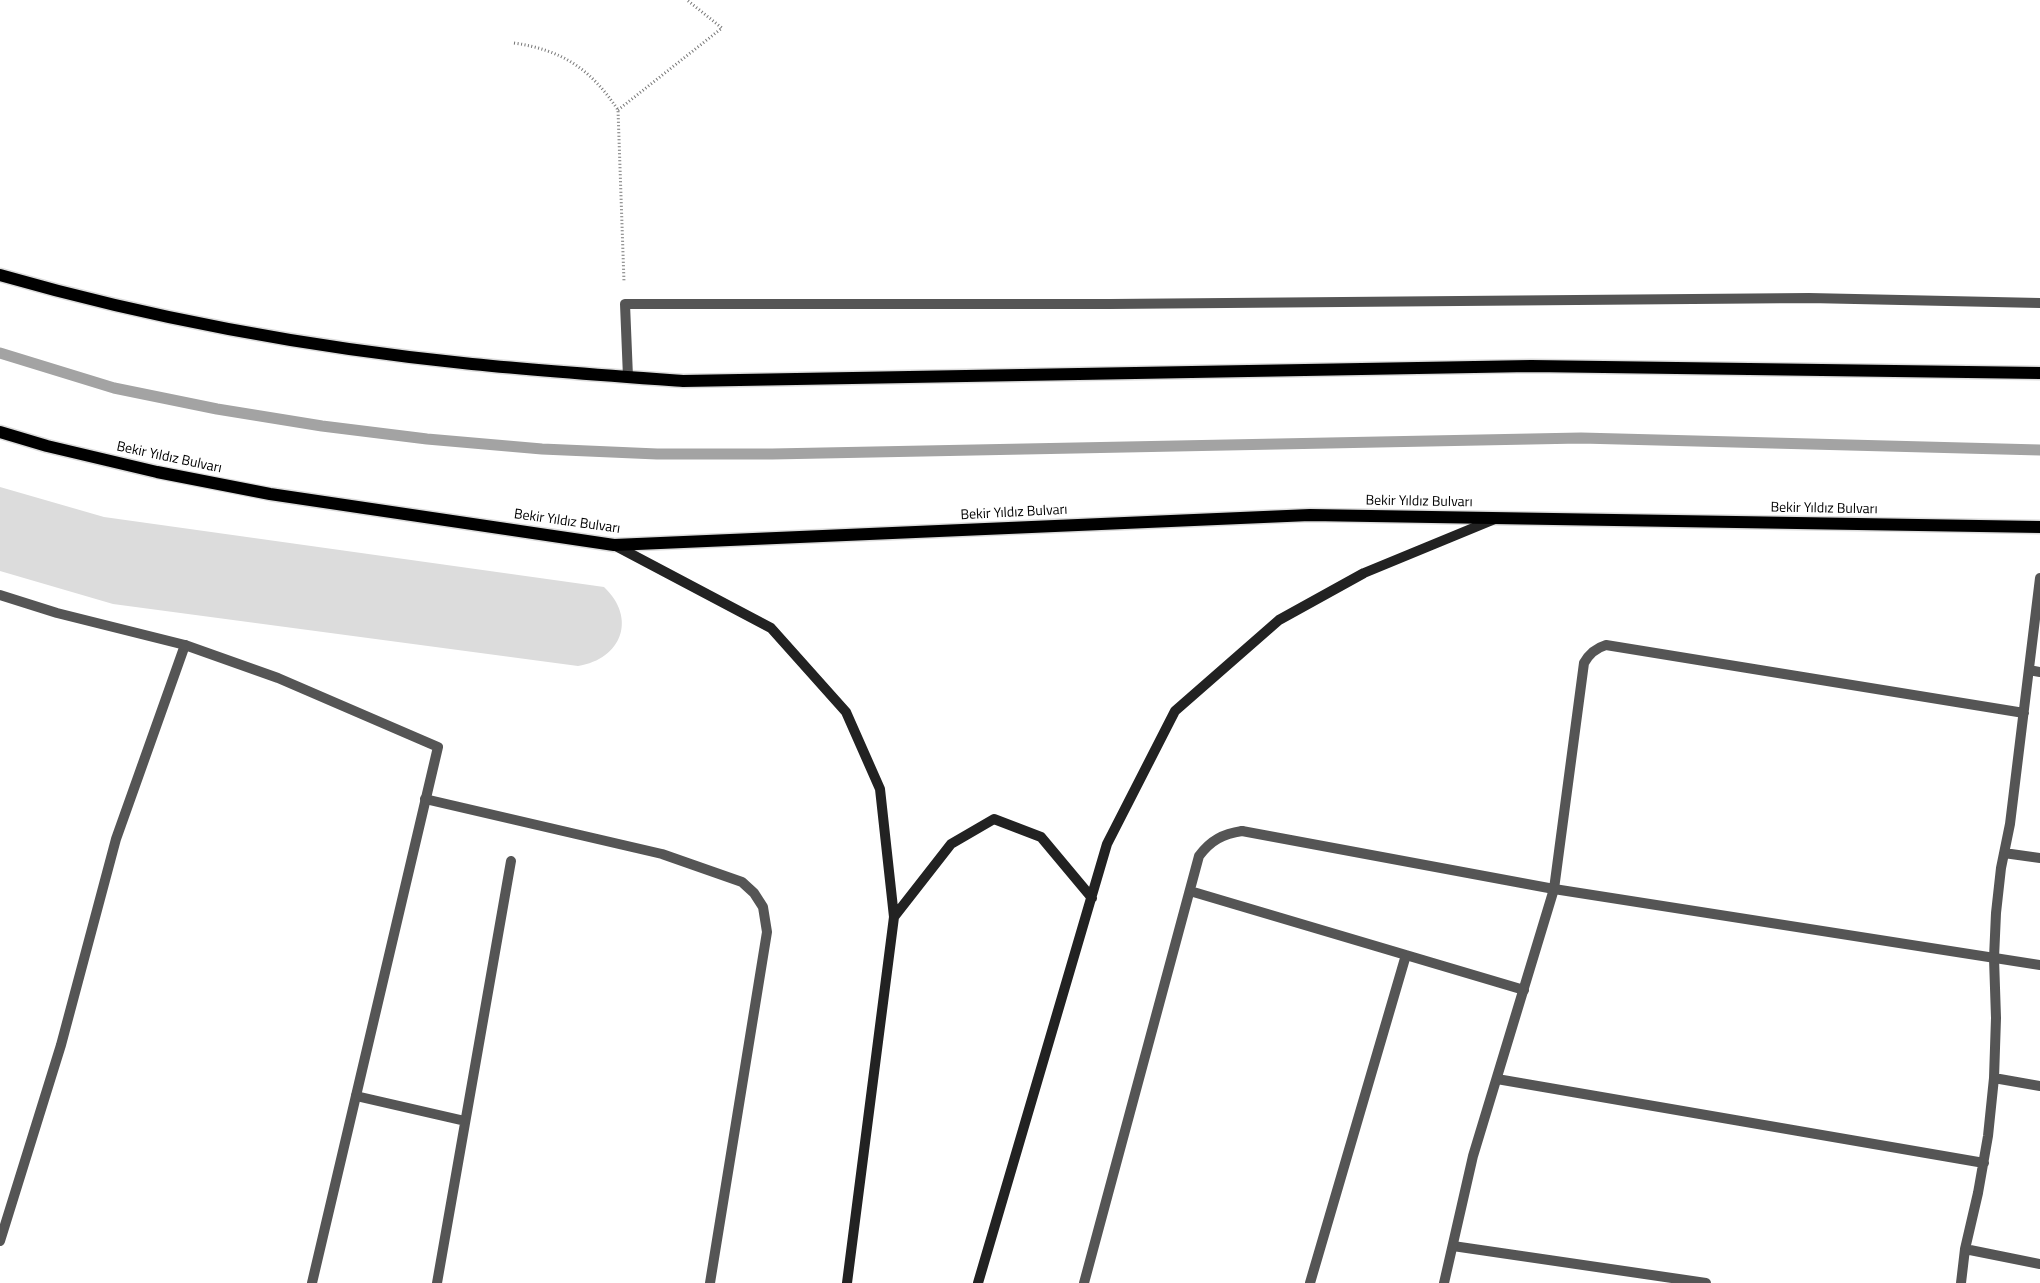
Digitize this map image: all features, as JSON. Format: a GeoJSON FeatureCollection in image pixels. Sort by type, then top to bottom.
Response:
{"type":"FeatureCollection","features":[{"type":"Feature","properties":{"kind":"main road"},"geometry":{"type":"LineString","coordinates":[[0,275],[86,298],[274,336],[363,350],[470,364],[684,381],[1531,366],[2040,372]]}},
{"type":"Feature","properties":{"kind":"main road","name":"Bekir Yıldız Bulvarı"},"geometry":{"type":"LineString","coordinates":[[0,432],[47,446],[157,472],[270,494],[614,545],[1310,515],[2040,527]]}},
{"type":"Feature","properties":{"kind":"street"},"geometry":{"type":"LineString","coordinates":[[628,377],[625,304],[1140,304],[1809,298],[2040,303]]}},
{"type":"Feature","properties":{"kind":"street"},"geometry":{"type":"LineString","coordinates":[[978,1283],[1107,844],[1176,711],[1279,620],[1364,573],[1498,518]]}},
{"type":"Feature","properties":{"kind":"street"},"geometry":{"type":"LineString","coordinates":[[614,545],[771,628],[846,712],[880,790],[894,917],[847,1283]]}},
{"type":"Feature","properties":{"kind":"street"},"geometry":{"type":"LineString","coordinates":[[1961,1283],[1964,1249],[1984,1163],[1994,1078],[1996,913],[2010,824],[2040,578]]}},
{"type":"Feature","properties":{"kind":"street"},"geometry":{"type":"LineString","coordinates":[[0,595],[57,613],[185,645],[278,678],[438,747],[312,1283]]}},
{"type":"Feature","properties":{"kind":"street"},"geometry":{"type":"LineString","coordinates":[[0,1241],[61,1045],[116,839],[185,645]]}},
{"type":"Feature","properties":{"kind":"street"},"geometry":{"type":"LineString","coordinates":[[1444,1283],[1473,1156],[1554,889],[1584,663],[1588,657],[1606,645],[2024,713]]}},
{"type":"Feature","properties":{"kind":"street"},"geometry":{"type":"LineString","coordinates":[[2029,670],[2040,672]]}},
{"type":"Feature","properties":{"kind":"street"},"geometry":{"type":"LineString","coordinates":[[425,799],[662,854],[742,882],[754,893],[763,907],[767,932],[710,1283]]}},
{"type":"Feature","properties":{"kind":"street"},"geometry":{"type":"LineString","coordinates":[[894,917],[951,844],[994,819],[1041,837],[1092,898]]}},
{"type":"Feature","properties":{"kind":"street"},"geometry":{"type":"LineString","coordinates":[[1084,1283],[1199,856],[1216,839],[1228,834],[1242,832],[1554,889],[2040,965]]}},
{"type":"Feature","properties":{"kind":"street"},"geometry":{"type":"LineString","coordinates":[[2004,853],[2040,858]]}},
{"type":"Feature","properties":{"kind":"street"},"geometry":{"type":"LineString","coordinates":[[437,1283],[512,862]]}},
{"type":"Feature","properties":{"kind":"street"},"geometry":{"type":"LineString","coordinates":[[1190,891],[1524,990]]}},
{"type":"Feature","properties":{"kind":"street"},"geometry":{"type":"LineString","coordinates":[[1310,1283],[1406,955]]}},
{"type":"Feature","properties":{"kind":"street"},"geometry":{"type":"LineString","coordinates":[[1994,1078],[2040,1086]]}},
{"type":"Feature","properties":{"kind":"street"},"geometry":{"type":"LineString","coordinates":[[1497,1079],[1984,1163]]}},
{"type":"Feature","properties":{"kind":"street"},"geometry":{"type":"LineString","coordinates":[[356,1096],[465,1121]]}},
{"type":"Feature","properties":{"kind":"street"},"geometry":{"type":"LineString","coordinates":[[1453,1246],[1706,1283]]}},
{"type":"Feature","properties":{"kind":"street"},"geometry":{"type":"LineString","coordinates":[[1964,1249],[2040,1264]]}},
{"type":"Feature","properties":{"kind":"path"},"geometry":{"type":"LineString","coordinates":[[618,110],[722,28],[688,0]]}},
{"type":"Feature","properties":{"kind":"path"},"geometry":{"type":"LineString","coordinates":[[514,43],[542,48],[556,53],[575,64],[602,87],[618,110],[625,304]]}},
{"type":"Feature","properties":{"kind":"shaded area"},"geometry":{"type":"Polygon","coordinates":[[[0,487],[104,517],[604,587],[614,599],[620,611],[622,624],[620,636],[605,655],[593,662],[578,666],[113,604],[0,571],[0,487]]]}},
{"type":"Feature","properties":{"kind":"waterway"},"geometry":{"type":"LineString","coordinates":[[0,353],[114,388],[217,409],[322,426],[427,439],[542,449],[657,454],[772,454],[1581,438],[2040,450]]}}]}
